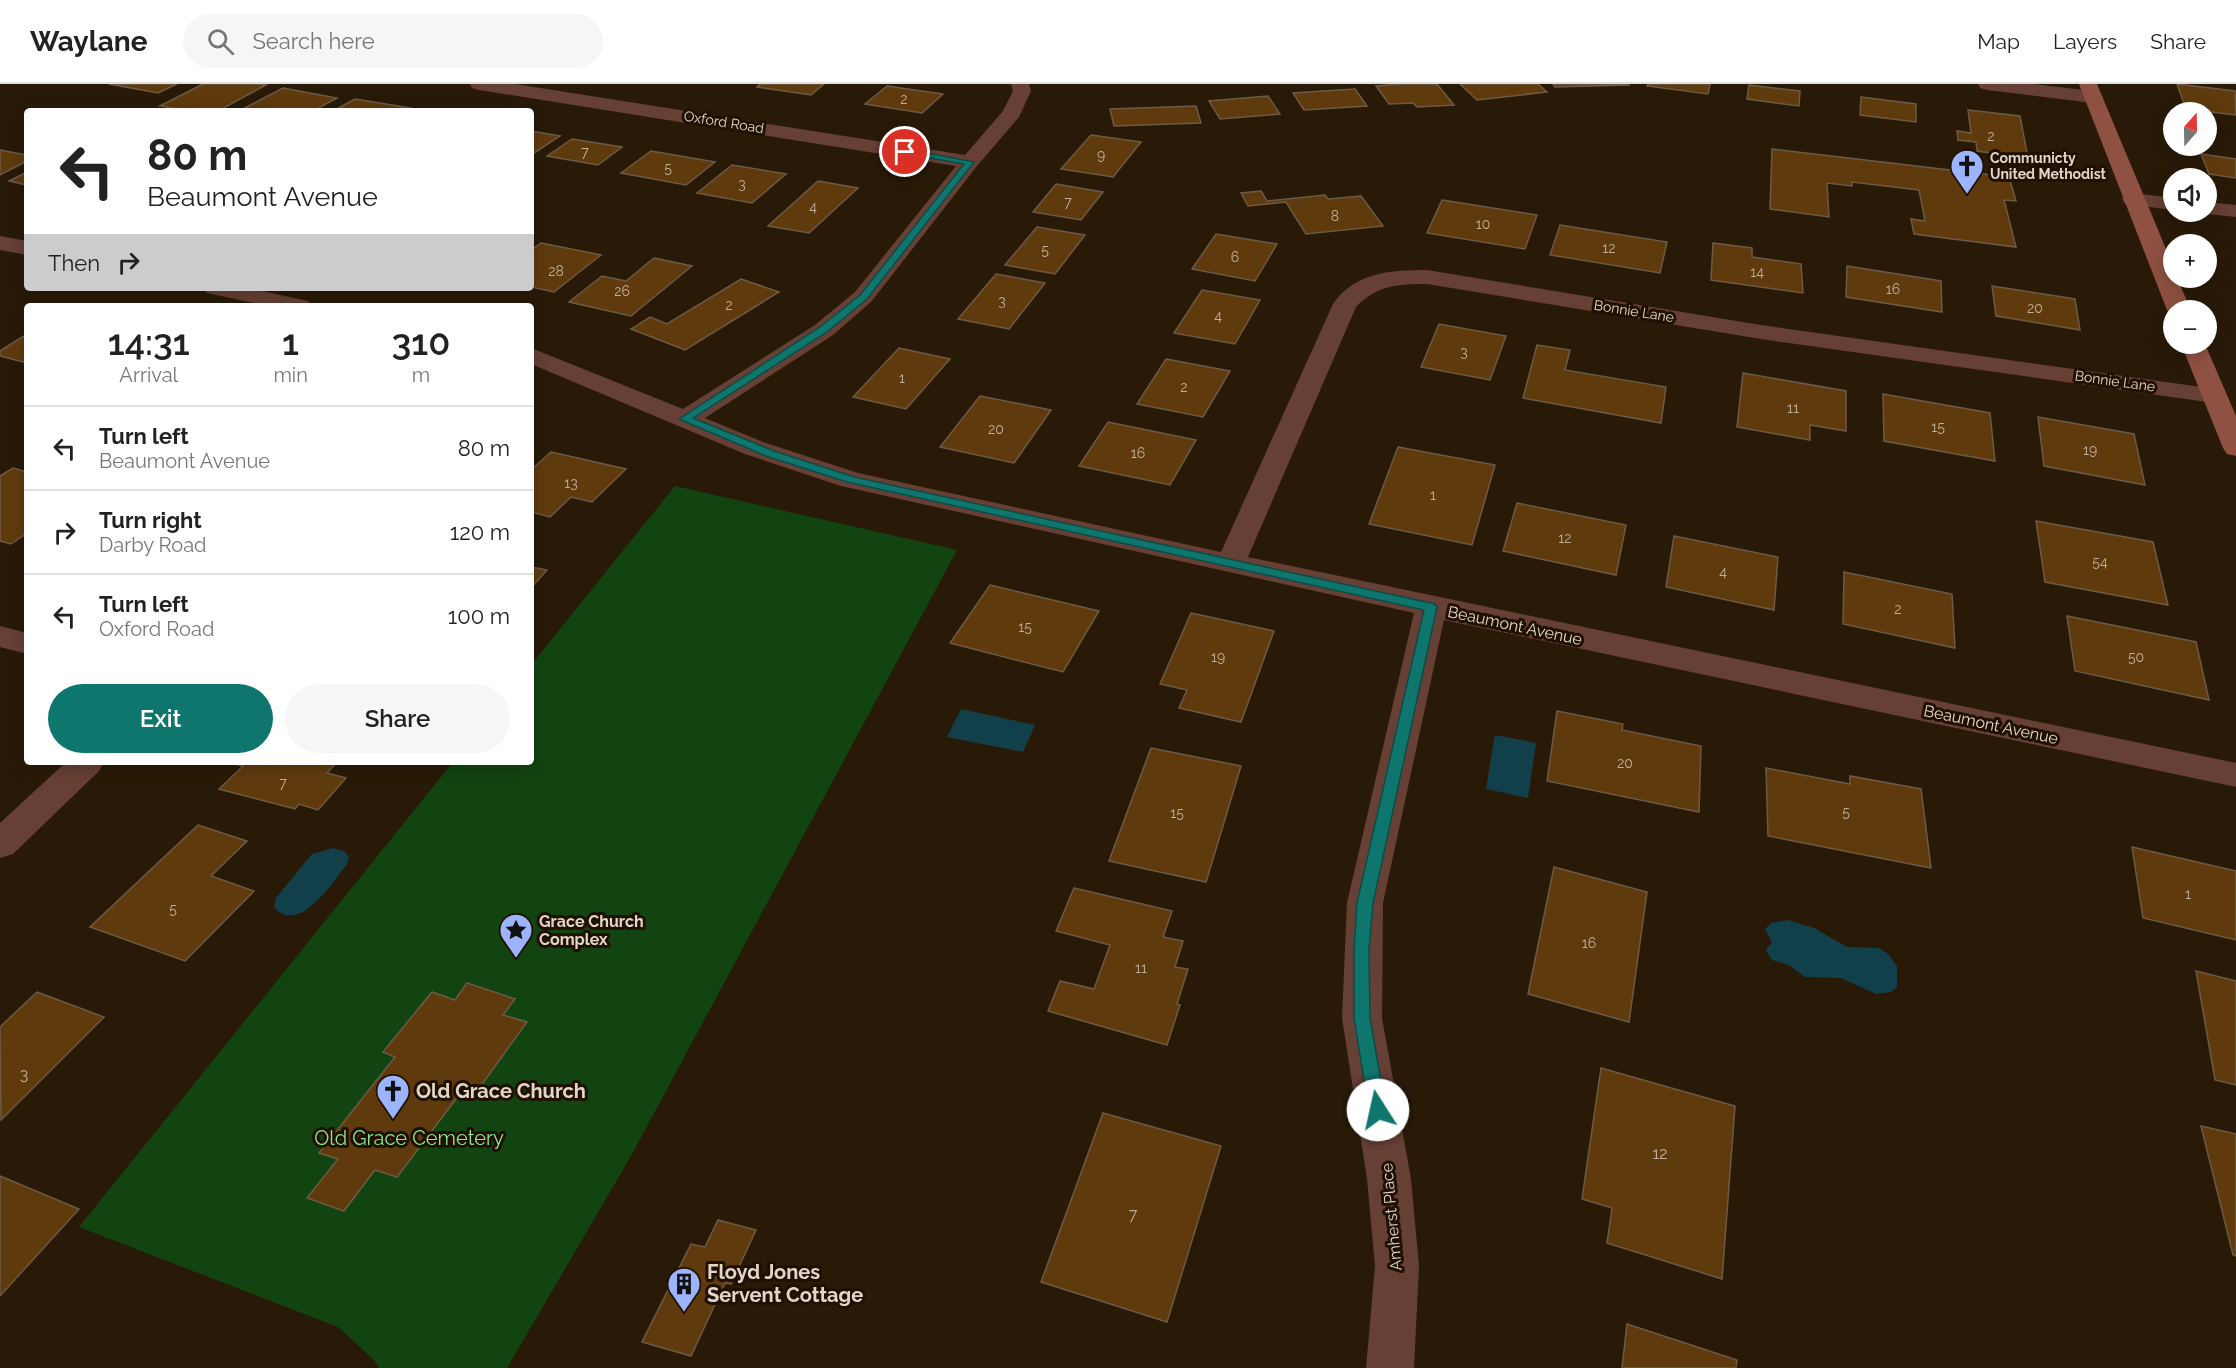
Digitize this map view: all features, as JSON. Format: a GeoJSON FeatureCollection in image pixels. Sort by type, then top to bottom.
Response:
{"type":"FeatureCollection","features":[{"type":"Feature","properties":{"kind":"main road"},"geometry":{"type":"LineString","coordinates":[[2090,91],[2175,300]]}},
{"type":"Feature","properties":{"kind":"main road"},"geometry":{"type":"LineString","coordinates":[[2198,354],[2223,404],[2236,448]]}},
{"type":"Feature","properties":{"kind":"street","name":"Oxford Road"},"geometry":{"type":"LineString","coordinates":[[479,84],[970,162]]}},
{"type":"Feature","properties":{"kind":"street"},"geometry":{"type":"LineString","coordinates":[[685,419],[824,330],[863,297],[970,162],[1012,113],[1022,91],[1020,84]]}},
{"type":"Feature","properties":{"kind":"street"},"geometry":{"type":"LineString","coordinates":[[1987,84],[2090,91]]}},
{"type":"Feature","properties":{"kind":"street"},"geometry":{"type":"LineString","coordinates":[[2133,199],[2163,203]]}},
{"type":"Feature","properties":{"kind":"street"},"geometry":{"type":"LineString","coordinates":[[2217,209],[2236,211]]}},
{"type":"Feature","properties":{"kind":"street"},"geometry":{"type":"LineString","coordinates":[[0,243],[24,247]]}},
{"type":"Feature","properties":{"kind":"street","name":"Bonnie Lane"},"geometry":{"type":"LineString","coordinates":[[1230,564],[1345,303],[1359,288],[1383,279],[1427,277],[2223,404]]}},
{"type":"Feature","properties":{"kind":"street"},"geometry":{"type":"LineString","coordinates":[[229,291],[286,303]]}},
{"type":"Feature","properties":{"kind":"street","name":"Beaumont Avenue"},"geometry":{"type":"LineString","coordinates":[[534,358],[763,451],[851,480],[1431,607],[2236,775]]}},
{"type":"Feature","properties":{"kind":"street","name":"Amherst Place"},"geometry":{"type":"LineString","coordinates":[[1390,1368],[1397,1266],[1389,1179],[1362,1018],[1362,950],[1365,903],[1431,607]]}},
{"type":"Feature","properties":{"kind":"street"},"geometry":{"type":"LineString","coordinates":[[0,636],[24,643]]}},
{"type":"Feature","properties":{"kind":"street"},"geometry":{"type":"LineString","coordinates":[[0,844],[84,765]]}},
{"type":"Feature","properties":{"kind":"green space","name":"Old Grace Cemetery"},"geometry":{"type":"Polygon","coordinates":[[[675,486],[957,550],[631,1156],[507,1368],[379,1368],[374,1360],[338,1327],[79,1227],[451,765],[534,765],[534,661],[675,486]]]}},
{"type":"Feature","properties":{"kind":"water"},"geometry":{"type":"Polygon","coordinates":[[[961,709],[1035,725],[1023,752],[947,737],[961,709]]]}},
{"type":"Feature","properties":{"kind":"water"},"geometry":{"type":"Polygon","coordinates":[[[1495,735],[1536,743],[1528,798],[1486,789],[1495,735]]]}},
{"type":"Feature","properties":{"kind":"water"},"geometry":{"type":"Polygon","coordinates":[[[333,848],[344,851],[349,857],[347,864],[315,903],[294,915],[284,914],[274,907],[276,898],[312,854],[333,848]]]}},
{"type":"Feature","properties":{"kind":"water"},"geometry":{"type":"Polygon","coordinates":[[[1788,920],[1814,928],[1847,947],[1879,948],[1887,953],[1897,966],[1897,987],[1891,992],[1876,994],[1841,978],[1805,977],[1789,965],[1772,960],[1766,950],[1772,942],[1765,929],[1771,923],[1788,920]]]}},
{"type":"Feature","properties":{"kind":"building"},"geometry":{"type":"Polygon","coordinates":[[[109,84],[177,84],[158,93],[109,84]]]}},
{"type":"Feature","properties":{"kind":"building"},"geometry":{"type":"Polygon","coordinates":[[[203,84],[266,85],[224,108],[160,106],[203,84]]]}},
{"type":"Feature","properties":{"kind":"building"},"geometry":{"type":"Polygon","coordinates":[[[760,84],[824,84],[811,95],[757,87],[760,84]]]}},
{"type":"Feature","properties":{"kind":"building"},"geometry":{"type":"Polygon","coordinates":[[[1437,84],[1454,105],[1417,107],[1413,103],[1389,104],[1376,86],[1437,84]]]}},
{"type":"Feature","properties":{"kind":"building"},"geometry":{"type":"Polygon","coordinates":[[[1460,84],[1538,84],[1547,92],[1477,100],[1460,84]]]}},
{"type":"Feature","properties":{"kind":"building"},"geometry":{"type":"Polygon","coordinates":[[[1553,84],[1628,84],[1629,85],[1555,87],[1553,84]]]}},
{"type":"Feature","properties":{"kind":"building"},"geometry":{"type":"Polygon","coordinates":[[[1648,84],[1710,84],[1708,94],[1647,86],[1648,84]]]}},
{"type":"Feature","properties":{"kind":"building"},"geometry":{"type":"Polygon","coordinates":[[[2177,84],[2235,91],[2236,115],[2217,113],[2217,102],[2183,102],[2177,84]]]}},
{"type":"Feature","properties":{"kind":"building"},"geometry":{"type":"Polygon","coordinates":[[[1749,85],[1800,91],[1799,106],[1747,99],[1749,85]]]}},
{"type":"Feature","properties":{"kind":"building"},"geometry":{"type":"Polygon","coordinates":[[[887,86],[943,94],[922,113],[865,104],[887,86]]]}},
{"type":"Feature","properties":{"kind":"building"},"geometry":{"type":"Polygon","coordinates":[[[283,88],[337,98],[319,108],[245,108],[283,88]]]}},
{"type":"Feature","properties":{"kind":"building"},"geometry":{"type":"Polygon","coordinates":[[[1355,89],[1367,106],[1304,110],[1293,93],[1355,89]]]}},
{"type":"Feature","properties":{"kind":"building"},"geometry":{"type":"Polygon","coordinates":[[[1268,96],[1280,114],[1220,119],[1209,101],[1268,96]]]}},
{"type":"Feature","properties":{"kind":"building"},"geometry":{"type":"Polygon","coordinates":[[[1861,97],[1916,104],[1916,122],[1860,115],[1861,97]]]}},
{"type":"Feature","properties":{"kind":"building"},"geometry":{"type":"Polygon","coordinates":[[[355,99],[410,108],[338,108],[355,99]]]}},
{"type":"Feature","properties":{"kind":"building"},"geometry":{"type":"Polygon","coordinates":[[[1196,106],[1201,123],[1114,126],[1110,109],[1196,106]]]}},
{"type":"Feature","properties":{"kind":"building"},"geometry":{"type":"Polygon","coordinates":[[[1968,110],[2020,116],[2028,158],[1977,151],[1976,142],[1958,140],[1957,131],[1971,133],[1968,110]]]}},
{"type":"Feature","properties":{"kind":"building"},"geometry":{"type":"Polygon","coordinates":[[[534,132],[560,136],[534,153],[534,132]]]}},
{"type":"Feature","properties":{"kind":"building"},"geometry":{"type":"Polygon","coordinates":[[[1091,135],[1141,142],[1113,177],[1061,169],[1091,135]]]}},
{"type":"Feature","properties":{"kind":"building"},"geometry":{"type":"Polygon","coordinates":[[[572,139],[622,147],[598,165],[547,156],[572,139]]]}},
{"type":"Feature","properties":{"kind":"building","name":"Communicty United Methodist"},"geometry":{"type":"Polygon","coordinates":[[[1772,149],[2009,177],[2016,201],[2004,200],[2016,247],[1914,234],[1911,219],[1925,221],[1919,190],[1852,182],[1852,186],[1827,183],[1829,217],[1770,209],[1772,149]]]}},
{"type":"Feature","properties":{"kind":"building"},"geometry":{"type":"Polygon","coordinates":[[[0,150],[24,154],[24,163],[0,175],[0,150]]]}},
{"type":"Feature","properties":{"kind":"building"},"geometry":{"type":"Polygon","coordinates":[[[651,151],[715,162],[686,185],[621,173],[651,151]]]}},
{"type":"Feature","properties":{"kind":"building"},"geometry":{"type":"Polygon","coordinates":[[[2202,156],[2236,159],[2236,178],[2217,175],[2217,168],[2207,168],[2202,156]]]}},
{"type":"Feature","properties":{"kind":"building"},"geometry":{"type":"Polygon","coordinates":[[[732,165],[786,174],[752,203],[697,193],[732,165]]]}},
{"type":"Feature","properties":{"kind":"building"},"geometry":{"type":"Polygon","coordinates":[[[24,174],[24,184],[9,181],[24,174]]]}},
{"type":"Feature","properties":{"kind":"building"},"geometry":{"type":"Polygon","coordinates":[[[818,181],[858,188],[809,233],[768,226],[818,181]]]}},
{"type":"Feature","properties":{"kind":"building"},"geometry":{"type":"Polygon","coordinates":[[[1056,184],[1103,192],[1081,220],[1033,212],[1056,184]]]}},
{"type":"Feature","properties":{"kind":"building"},"geometry":{"type":"Polygon","coordinates":[[[1261,191],[1267,201],[1325,195],[1328,199],[1361,196],[1383,226],[1306,234],[1286,202],[1248,206],[1241,193],[1261,191]]]}},
{"type":"Feature","properties":{"kind":"building"},"geometry":{"type":"Polygon","coordinates":[[[1442,200],[1537,215],[1525,249],[1427,233],[1442,200]]]}},
{"type":"Feature","properties":{"kind":"building"},"geometry":{"type":"Polygon","coordinates":[[[1560,225],[1667,242],[1660,273],[1550,255],[1560,225]]]}},
{"type":"Feature","properties":{"kind":"building"},"geometry":{"type":"Polygon","coordinates":[[[1037,227],[1085,235],[1055,274],[1005,265],[1037,227]]]}},
{"type":"Feature","properties":{"kind":"building"},"geometry":{"type":"Polygon","coordinates":[[[1216,234],[1277,244],[1255,281],[1192,269],[1216,234]]]}},
{"type":"Feature","properties":{"kind":"building"},"geometry":{"type":"Polygon","coordinates":[[[541,243],[601,255],[554,292],[534,288],[534,248],[541,243]]]}},
{"type":"Feature","properties":{"kind":"building"},"geometry":{"type":"Polygon","coordinates":[[[1713,243],[1752,248],[1752,257],[1801,264],[1803,293],[1711,280],[1713,243]]]}},
{"type":"Feature","properties":{"kind":"building"},"geometry":{"type":"Polygon","coordinates":[[[654,258],[692,266],[631,316],[569,302],[602,276],[626,281],[654,258]]]}},
{"type":"Feature","properties":{"kind":"building"},"geometry":{"type":"Polygon","coordinates":[[[1847,266],[1941,281],[1942,312],[1846,297],[1847,266]]]}},
{"type":"Feature","properties":{"kind":"building"},"geometry":{"type":"Polygon","coordinates":[[[996,274],[1045,283],[1009,329],[958,319],[996,274]]]}},
{"type":"Feature","properties":{"kind":"building"},"geometry":{"type":"Polygon","coordinates":[[[741,279],[779,292],[685,350],[631,329],[650,317],[667,324],[741,279]]]}},
{"type":"Feature","properties":{"kind":"building"},"geometry":{"type":"Polygon","coordinates":[[[1992,286],[2075,299],[2080,330],[1996,316],[1992,286]]]}},
{"type":"Feature","properties":{"kind":"building"},"geometry":{"type":"Polygon","coordinates":[[[1202,290],[1260,300],[1235,344],[1174,333],[1202,290]]]}},
{"type":"Feature","properties":{"kind":"building"},"geometry":{"type":"Polygon","coordinates":[[[1439,324],[1506,336],[1490,380],[1421,367],[1439,324]]]}},
{"type":"Feature","properties":{"kind":"building"},"geometry":{"type":"Polygon","coordinates":[[[24,336],[24,362],[0,356],[0,351],[24,336]]]}},
{"type":"Feature","properties":{"kind":"building"},"geometry":{"type":"Polygon","coordinates":[[[1537,345],[1570,350],[1565,370],[1666,387],[1661,423],[1523,398],[1537,345]]]}},
{"type":"Feature","properties":{"kind":"building"},"geometry":{"type":"Polygon","coordinates":[[[899,348],[950,359],[906,409],[853,397],[899,348]]]}},
{"type":"Feature","properties":{"kind":"building"},"geometry":{"type":"Polygon","coordinates":[[[1166,359],[1230,371],[1203,417],[1137,404],[1166,359]]]}},
{"type":"Feature","properties":{"kind":"building"},"geometry":{"type":"Polygon","coordinates":[[[1743,373],[1846,391],[1846,431],[1810,425],[1810,440],[1737,427],[1743,373]]]}},
{"type":"Feature","properties":{"kind":"building"},"geometry":{"type":"Polygon","coordinates":[[[1883,394],[1990,413],[1995,461],[1884,441],[1883,394]]]}},
{"type":"Feature","properties":{"kind":"building"},"geometry":{"type":"Polygon","coordinates":[[[980,396],[1051,410],[1014,463],[940,447],[980,396]]]}},
{"type":"Feature","properties":{"kind":"building"},"geometry":{"type":"Polygon","coordinates":[[[2038,417],[2134,434],[2145,485],[2044,466],[2038,417]]]}},
{"type":"Feature","properties":{"kind":"building"},"geometry":{"type":"Polygon","coordinates":[[[1108,422],[1196,440],[1170,485],[1079,466],[1108,422]]]}},
{"type":"Feature","properties":{"kind":"building"},"geometry":{"type":"Polygon","coordinates":[[[1398,447],[1495,465],[1472,545],[1369,524],[1398,447]]]}},
{"type":"Feature","properties":{"kind":"building"},"geometry":{"type":"Polygon","coordinates":[[[551,452],[626,469],[592,502],[571,497],[550,517],[534,513],[534,467],[551,452]]]}},
{"type":"Feature","properties":{"kind":"building"},"geometry":{"type":"Polygon","coordinates":[[[13,468],[24,471],[24,535],[11,544],[0,541],[0,476],[13,468]]]}},
{"type":"Feature","properties":{"kind":"building"},"geometry":{"type":"Polygon","coordinates":[[[1517,503],[1626,525],[1616,575],[1503,551],[1517,503]]]}},
{"type":"Feature","properties":{"kind":"building"},"geometry":{"type":"Polygon","coordinates":[[[2036,521],[2153,542],[2168,605],[2045,582],[2036,521]]]}},
{"type":"Feature","properties":{"kind":"building"},"geometry":{"type":"Polygon","coordinates":[[[1674,536],[1778,557],[1774,610],[1666,587],[1674,536]]]}},
{"type":"Feature","properties":{"kind":"building"},"geometry":{"type":"Polygon","coordinates":[[[534,568],[547,570],[534,585],[534,568]]]}},
{"type":"Feature","properties":{"kind":"building"},"geometry":{"type":"Polygon","coordinates":[[[1844,572],[1952,594],[1955,648],[1843,624],[1844,572]]]}},
{"type":"Feature","properties":{"kind":"building"},"geometry":{"type":"Polygon","coordinates":[[[990,585],[1099,611],[1063,672],[950,643],[990,585]]]}},
{"type":"Feature","properties":{"kind":"building"},"geometry":{"type":"Polygon","coordinates":[[[1191,613],[1274,631],[1241,722],[1179,708],[1187,690],[1160,684],[1191,613]]]}},
{"type":"Feature","properties":{"kind":"building"},"geometry":{"type":"Polygon","coordinates":[[[2067,616],[2196,642],[2209,700],[2075,671],[2067,616]]]}},
{"type":"Feature","properties":{"kind":"building"},"geometry":{"type":"Polygon","coordinates":[[[1557,711],[1623,724],[1622,730],[1701,746],[1699,812],[1547,781],[1557,711]]]}},
{"type":"Feature","properties":{"kind":"building"},"geometry":{"type":"Polygon","coordinates":[[[1151,748],[1241,766],[1206,882],[1109,861],[1151,748]]]}},
{"type":"Feature","properties":{"kind":"building"},"geometry":{"type":"Polygon","coordinates":[[[239,765],[334,765],[327,773],[346,778],[318,810],[299,804],[295,809],[219,789],[243,766],[239,765]]]}},
{"type":"Feature","properties":{"kind":"building"},"geometry":{"type":"Polygon","coordinates":[[[1766,768],[1850,784],[1850,776],[1921,789],[1931,868],[1768,836],[1766,768]]]}},
{"type":"Feature","properties":{"kind":"building"},"geometry":{"type":"Polygon","coordinates":[[[198,825],[247,841],[211,876],[254,891],[185,961],[90,927],[198,825]]]}},
{"type":"Feature","properties":{"kind":"building"},"geometry":{"type":"Polygon","coordinates":[[[2132,847],[2236,871],[2236,940],[2143,918],[2132,847]]]}},
{"type":"Feature","properties":{"kind":"building"},"geometry":{"type":"Polygon","coordinates":[[[1554,867],[1647,892],[1629,1022],[1528,994],[1554,867]]]}},
{"type":"Feature","properties":{"kind":"building"},"geometry":{"type":"Polygon","coordinates":[[[1074,888],[1172,911],[1163,937],[1183,941],[1175,967],[1188,969],[1177,1004],[1180,1005],[1167,1045],[1048,1011],[1060,981],[1094,989],[1110,945],[1056,931],[1074,888]]]}},
{"type":"Feature","properties":{"kind":"building"},"geometry":{"type":"Polygon","coordinates":[[[2196,971],[2236,981],[2236,1085],[2215,1080],[2196,971]]]}},
{"type":"Feature","properties":{"kind":"building","name":"Old Grace Church"},"geometry":{"type":"Polygon","coordinates":[[[467,983],[515,999],[503,1015],[527,1022],[480,1087],[468,1083],[397,1177],[375,1170],[344,1211],[307,1198],[338,1159],[319,1153],[395,1057],[383,1052],[432,992],[455,1000],[467,983]]]}},
{"type":"Feature","properties":{"kind":"building"},"geometry":{"type":"Polygon","coordinates":[[[37,992],[104,1017],[1,1120],[0,1027],[37,992]]]}},
{"type":"Feature","properties":{"kind":"building"},"geometry":{"type":"Polygon","coordinates":[[[1601,1068],[1735,1106],[1722,1279],[1607,1243],[1612,1208],[1582,1199],[1601,1068]]]}},
{"type":"Feature","properties":{"kind":"building"},"geometry":{"type":"Polygon","coordinates":[[[1103,1113],[1221,1146],[1167,1322],[1041,1282],[1103,1113]]]}},
{"type":"Feature","properties":{"kind":"building"},"geometry":{"type":"Polygon","coordinates":[[[2201,1126],[2236,1134],[2236,1256],[2233,1255],[2201,1126]]]}},
{"type":"Feature","properties":{"kind":"building"},"geometry":{"type":"Polygon","coordinates":[[[0,1176],[79,1209],[0,1296],[0,1176]]]}},
{"type":"Feature","properties":{"kind":"building","name":"Floyd Jones Servent Cottage"},"geometry":{"type":"Polygon","coordinates":[[[718,1220],[756,1230],[731,1284],[725,1283],[691,1356],[642,1342],[691,1244],[705,1247],[718,1220]]]}},
{"type":"Feature","properties":{"kind":"building"},"geometry":{"type":"Polygon","coordinates":[[[1627,1324],[1737,1360],[1736,1368],[1622,1368],[1627,1324]]]}},
{"type":"Feature","properties":{"kind":"place","name":"Communicty United Methodist"},"geometry":{"type":"Point","coordinates":[1967,195]}},
{"type":"Feature","properties":{"kind":"place","name":"Grace Church Complex"},"geometry":{"type":"Point","coordinates":[516,959]}},
{"type":"Feature","properties":{"kind":"place","name":"Old Grace Church"},"geometry":{"type":"Point","coordinates":[393,1120]}},
{"type":"Feature","properties":{"kind":"place","name":"Floyd Jones Servent Cottage"},"geometry":{"type":"Point","coordinates":[684,1313]}},
{"type":"Feature","properties":{"kind":"route"},"geometry":{"type":"LineString","coordinates":[[905,152],[970,162],[863,297],[845,314],[824,330],[685,419],[770,454],[851,480],[924,498],[1431,607],[1365,903],[1362,1018],[1378,1110]]}}]}
